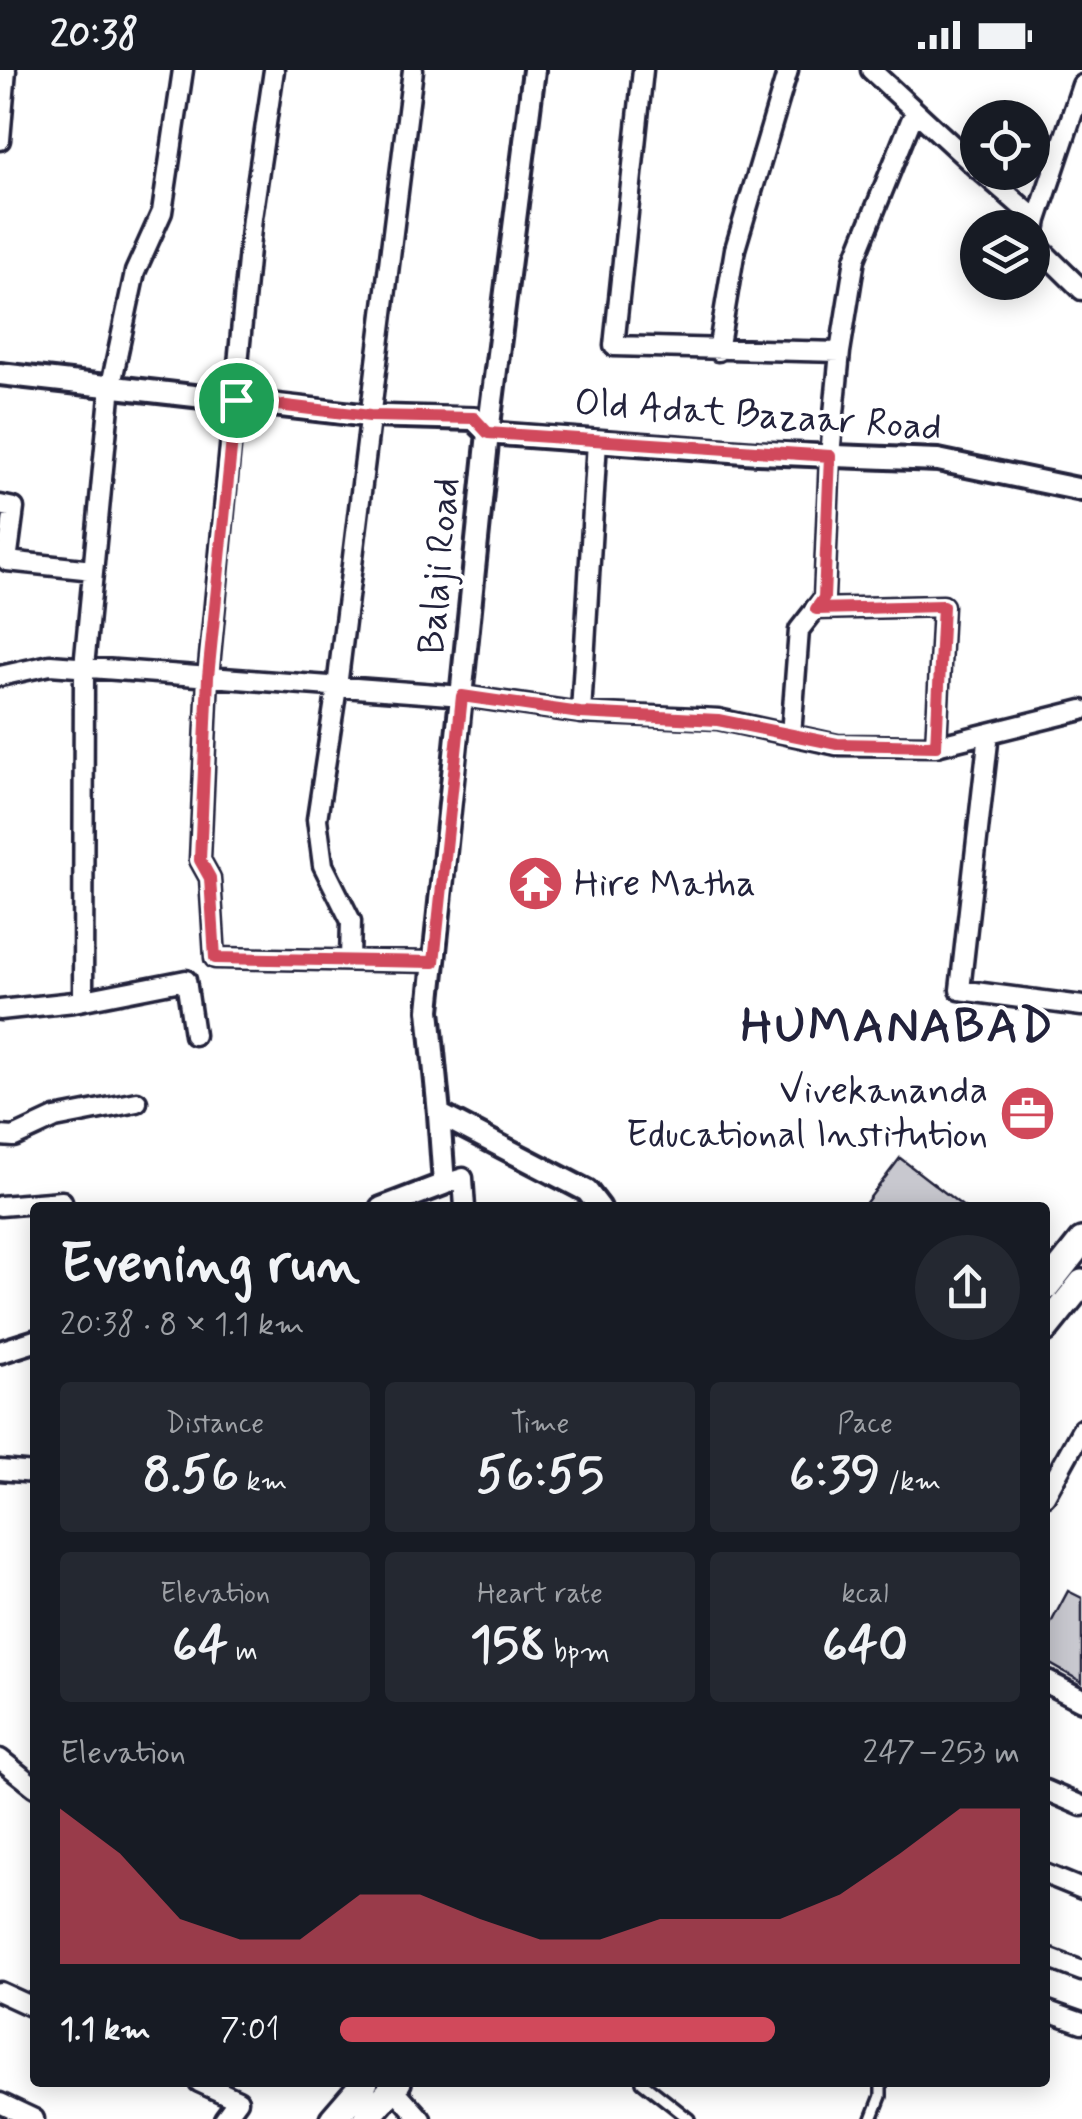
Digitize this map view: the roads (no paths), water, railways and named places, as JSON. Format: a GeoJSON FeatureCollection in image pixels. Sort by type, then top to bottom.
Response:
{"type":"FeatureCollection","features":[{"type":"Feature","properties":{"kind":"main road"},"geometry":{"type":"LineString","coordinates":[[1050,1282],[1082,1241]]}},
{"type":"Feature","properties":{"kind":"main road"},"geometry":{"type":"LineString","coordinates":[[1050,1323],[1082,1283]]}},
{"type":"Feature","properties":{"kind":"main road"},"geometry":{"type":"LineString","coordinates":[[333,2119],[361,2087]]}},
{"type":"Feature","properties":{"kind":"main road"},"geometry":{"type":"LineString","coordinates":[[366,2119],[391,2087]]}},
{"type":"Feature","properties":{"kind":"street"},"geometry":{"type":"LineString","coordinates":[[0,138],[6,70]]}},
{"type":"Feature","properties":{"kind":"street"},"geometry":{"type":"LineString","coordinates":[[274,70],[252,218],[208,677],[200,860],[210,878],[215,958],[434,962]]}},
{"type":"Feature","properties":{"kind":"street"},"geometry":{"type":"LineString","coordinates":[[350,959],[350,921],[323,865],[317,819],[338,687],[413,70]]}},
{"type":"Feature","properties":{"kind":"street","name":"Balaji Road"},"geometry":{"type":"LineString","coordinates":[[444,1184],[429,1010],[488,433],[534,70]]}},
{"type":"Feature","properties":{"kind":"street"},"geometry":{"type":"LineString","coordinates":[[643,70],[614,346],[840,352]]}},
{"type":"Feature","properties":{"kind":"street"},"geometry":{"type":"LineString","coordinates":[[718,351],[735,249],[788,70]]}},
{"type":"Feature","properties":{"kind":"street"},"geometry":{"type":"LineString","coordinates":[[871,70],[960,153]]}},
{"type":"Feature","properties":{"kind":"street"},"geometry":{"type":"LineString","coordinates":[[83,1000],[84,668],[111,384],[135,272],[162,212],[180,71]]}},
{"type":"Feature","properties":{"kind":"street"},"geometry":{"type":"LineString","coordinates":[[1040,210],[1082,85]]}},
{"type":"Feature","properties":{"kind":"street"},"geometry":{"type":"LineString","coordinates":[[791,735],[800,630],[824,598],[830,456],[840,352],[856,259],[914,113]]}},
{"type":"Feature","properties":{"kind":"street"},"geometry":{"type":"LineString","coordinates":[[1003,190],[1026,210]]}},
{"type":"Feature","properties":{"kind":"street"},"geometry":{"type":"LineString","coordinates":[[1050,259],[1082,290]]}},
{"type":"Feature","properties":{"kind":"street","name":"Old Adat Bazaar Road"},"geometry":{"type":"LineString","coordinates":[[0,374],[370,416],[474,418],[488,433],[938,460],[1082,490]]}},
{"type":"Feature","properties":{"kind":"street"},"geometry":{"type":"LineString","coordinates":[[580,713],[597,441]]}},
{"type":"Feature","properties":{"kind":"street"},"geometry":{"type":"LineString","coordinates":[[0,505],[14,508],[7,561],[93,570]]}},
{"type":"Feature","properties":{"kind":"street"},"geometry":{"type":"LineString","coordinates":[[816,609],[943,606],[936,746]]}},
{"type":"Feature","properties":{"kind":"street"},"geometry":{"type":"LineString","coordinates":[[0,676],[50,665],[462,696],[580,713],[718,720],[837,744],[936,746],[1082,710]]}},
{"type":"Feature","properties":{"kind":"street"},"geometry":{"type":"LineString","coordinates":[[989,734],[960,990],[1082,1006]]}},
{"type":"Feature","properties":{"kind":"street"},"geometry":{"type":"LineString","coordinates":[[0,1010],[83,1000],[186,980],[194,1035]]}},
{"type":"Feature","properties":{"kind":"street"},"geometry":{"type":"LineString","coordinates":[[0,1136],[14,1137],[56,1118],[137,1102]]}},
{"type":"Feature","properties":{"kind":"street"},"geometry":{"type":"LineString","coordinates":[[439,1114],[586,1191],[595,1202]]}},
{"type":"Feature","properties":{"kind":"street"},"geometry":{"type":"LineString","coordinates":[[396,1202],[463,1178],[465,1202]]}},
{"type":"Feature","properties":{"kind":"street"},"geometry":{"type":"LineString","coordinates":[[0,1206],[30,1203]]}},
{"type":"Feature","properties":{"kind":"street"},"geometry":{"type":"LineString","coordinates":[[0,1352],[30,1343]]}},
{"type":"Feature","properties":{"kind":"street"},"geometry":{"type":"LineString","coordinates":[[1050,1487],[1082,1429]]}},
{"type":"Feature","properties":{"kind":"street"},"geometry":{"type":"LineString","coordinates":[[0,1470],[30,1473]]}},
{"type":"Feature","properties":{"kind":"street"},"geometry":{"type":"LineString","coordinates":[[1050,1684],[1082,1700]]}},
{"type":"Feature","properties":{"kind":"street"},"geometry":{"type":"LineString","coordinates":[[0,1759],[30,1783]]}},
{"type":"Feature","properties":{"kind":"street"},"geometry":{"type":"LineString","coordinates":[[1050,1792],[1082,1806]]}},
{"type":"Feature","properties":{"kind":"street"},"geometry":{"type":"LineString","coordinates":[[1050,1876],[1082,1889]]}},
{"type":"Feature","properties":{"kind":"street"},"geometry":{"type":"LineString","coordinates":[[1050,1959],[1082,1972]]}},
{"type":"Feature","properties":{"kind":"street"},"geometry":{"type":"LineString","coordinates":[[0,1992],[30,2006]]}},
{"type":"Feature","properties":{"kind":"street"},"geometry":{"type":"LineString","coordinates":[[1050,2012],[1082,2023]]}},
{"type":"Feature","properties":{"kind":"street"},"geometry":{"type":"LineString","coordinates":[[210,2087],[238,2100],[224,2119]]}},
{"type":"Feature","properties":{"kind":"street"},"geometry":{"type":"LineString","coordinates":[[395,2087],[421,2119]]}},
{"type":"Feature","properties":{"kind":"street"},"geometry":{"type":"LineString","coordinates":[[0,2102],[34,2119]]}},
{"type":"Feature","properties":{"kind":"lane"},"geometry":{"type":"LineString","coordinates":[[648,2087],[689,2119]]}},
{"type":"Feature","properties":{"kind":"lane"},"geometry":{"type":"LineString","coordinates":[[872,2119],[881,2087]]}},
{"type":"Feature","properties":{"kind":"place","name":"Hire Matha"},"geometry":{"type":"Point","coordinates":[535,884]}},
{"type":"Feature","properties":{"kind":"place","name":"Vivekananda Educational Institution"},"geometry":{"type":"Point","coordinates":[1027,1113]}},
{"type":"Feature","properties":{"kind":"district","name":"HUMANABAD"},"geometry":{"type":"Point","coordinates":[898,1027]}}]}
